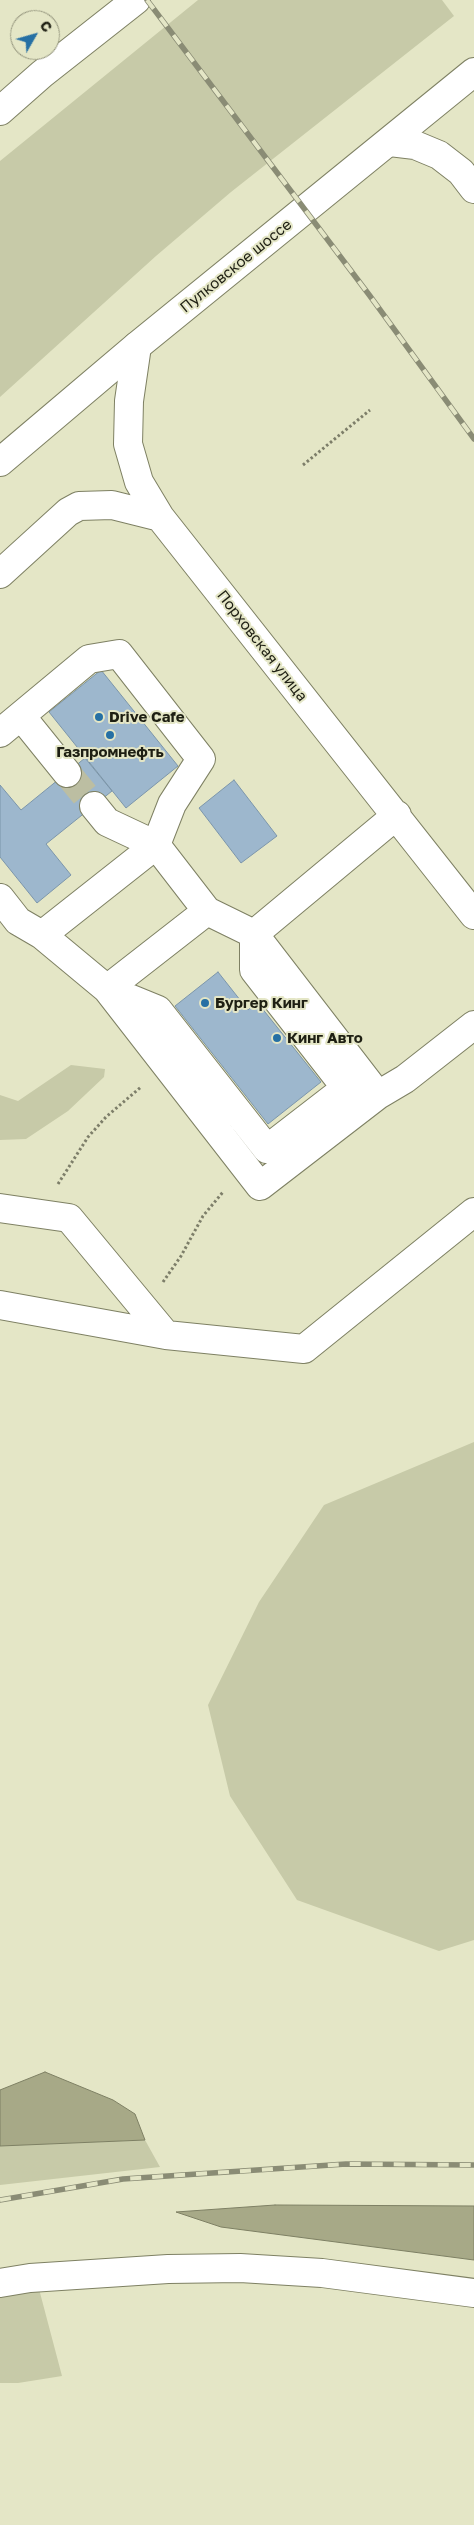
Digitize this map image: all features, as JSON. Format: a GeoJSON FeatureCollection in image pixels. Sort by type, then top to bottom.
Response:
{"type":"FeatureCollection","features":[{"type":"Feature","properties":{"kind":"street"},"geometry":{"type":"LineString","coordinates":[[0,111],[42,74],[136,0]]}},
{"type":"Feature","properties":{"kind":"street","name":"Пулковское шоссе"},"geometry":{"type":"LineString","coordinates":[[0,462],[137,346],[474,72]]}},
{"type":"Feature","properties":{"kind":"street"},"geometry":{"type":"LineString","coordinates":[[390,142],[415,145],[439,156],[461,172],[474,189]]}},
{"type":"Feature","properties":{"kind":"street","name":"Порховская улица"},"geometry":{"type":"LineString","coordinates":[[137,346],[129,401],[128,444],[139,482],[160,517],[474,915]]}},
{"type":"Feature","properties":{"kind":"street"},"geometry":{"type":"LineString","coordinates":[[0,574],[68,512],[79,506],[112,505],[160,517]]}},
{"type":"Feature","properties":{"kind":"street"},"geometry":{"type":"LineString","coordinates":[[0,733],[89,659],[119,654],[201,759],[172,804],[156,845],[42,935]]}},
{"type":"Feature","properties":{"kind":"street"},"geometry":{"type":"LineString","coordinates":[[20,716],[67,773]]}},
{"type":"Feature","properties":{"kind":"street"},"geometry":{"type":"LineString","coordinates":[[94,806],[107,822],[156,845],[207,911],[254,934],[378,1095]]}},
{"type":"Feature","properties":{"kind":"street"},"geometry":{"type":"LineString","coordinates":[[254,934],[397,815]]}},
{"type":"Feature","properties":{"kind":"street"},"geometry":{"type":"LineString","coordinates":[[0,898],[18,921],[42,935],[107,989],[260,1186],[378,1095],[405,1079],[474,1025]]}},
{"type":"Feature","properties":{"kind":"street"},"geometry":{"type":"LineString","coordinates":[[107,989],[207,911]]}},
{"type":"Feature","properties":{"kind":"street"},"geometry":{"type":"LineString","coordinates":[[107,989],[158,1010],[267,1149],[346,1088],[254,970],[254,934]]}},
{"type":"Feature","properties":{"kind":"street"},"geometry":{"type":"LineString","coordinates":[[0,1208],[69,1218],[166,1335]]}},
{"type":"Feature","properties":{"kind":"street"},"geometry":{"type":"LineString","coordinates":[[0,1305],[166,1335],[304,1349],[473,1214]]}},
{"type":"Feature","properties":{"kind":"street"},"geometry":{"type":"LineString","coordinates":[[0,2283],[30,2278],[168,2269],[240,2268],[322,2273],[474,2293]]}},
{"type":"Feature","properties":{"kind":"path"},"geometry":{"type":"LineString","coordinates":[[303,465],[370,410]]}},
{"type":"Feature","properties":{"kind":"path"},"geometry":{"type":"LineString","coordinates":[[37,1214],[72,1165],[88,1137],[106,1117],[166,1065]]}},
{"type":"Feature","properties":{"kind":"path"},"geometry":{"type":"LineString","coordinates":[[144,1309],[181,1256],[203,1216],[244,1166]]}},
{"type":"Feature","properties":{"kind":"shaded area"},"geometry":{"type":"Polygon","coordinates":[[[198,0],[442,0],[454,16],[231,192],[156,256],[0,397],[0,161],[198,0]]]}},
{"type":"Feature","properties":{"kind":"shaded area"},"geometry":{"type":"Polygon","coordinates":[[[71,1065],[105,1069],[104,1077],[68,1111],[26,1139],[0,1140],[0,1095],[18,1101],[71,1065]]]}},
{"type":"Feature","properties":{"kind":"shaded area"},"geometry":{"type":"Polygon","coordinates":[[[474,1442],[474,1940],[439,1951],[297,1900],[230,1796],[208,1705],[259,1602],[324,1505],[474,1442]]]}},
{"type":"Feature","properties":{"kind":"shaded area"},"geometry":{"type":"Polygon","coordinates":[[[45,2072],[113,2100],[135,2114],[145,2140],[0,2146],[0,2090],[45,2072]]]}},
{"type":"Feature","properties":{"kind":"shaded area"},"geometry":{"type":"Polygon","coordinates":[[[145,2140],[160,2167],[0,2185],[0,2146],[4,2144],[145,2140]]]}},
{"type":"Feature","properties":{"kind":"shaded area"},"geometry":{"type":"Polygon","coordinates":[[[275,2205],[474,2206],[474,2260],[221,2227],[176,2212],[275,2205]]]}},
{"type":"Feature","properties":{"kind":"shaded area"},"geometry":{"type":"Polygon","coordinates":[[[39,2289],[62,2376],[18,2383],[0,2383],[0,2294],[39,2289]]]}},
{"type":"Feature","properties":{"kind":"building","name":"Газпромнефть"},"geometry":{"type":"Polygon","coordinates":[[[101,670],[178,766],[126,808],[49,712],[101,670]]]}},
{"type":"Feature","properties":{"kind":"building"},"geometry":{"type":"Polygon","coordinates":[[[85,758],[112,791],[46,844],[71,875],[37,903],[0,857],[0,785],[21,810],[85,758]]]}},
{"type":"Feature","properties":{"kind":"building"},"geometry":{"type":"Polygon","coordinates":[[[234,780],[277,836],[241,863],[199,808],[234,780]]]}},
{"type":"Feature","properties":{"kind":"building"},"geometry":{"type":"Polygon","coordinates":[[[218,972],[248,1010],[257,1002],[321,1082],[268,1124],[175,1006],[218,972]]]}},
{"type":"Feature","properties":{"kind":"tunnel"},"geometry":{"type":"LineString","coordinates":[[67,773],[94,806]]}},
{"type":"Feature","properties":{"kind":"railway"},"geometry":{"type":"LineString","coordinates":[[147,0],[370,296],[474,439]]}},
{"type":"Feature","properties":{"kind":"railway"},"geometry":{"type":"LineString","coordinates":[[0,2200],[123,2179],[346,2164],[474,2165]]}},
{"type":"Feature","properties":{"kind":"place","name":"Drive Cafe"},"geometry":{"type":"Point","coordinates":[99,717]}},
{"type":"Feature","properties":{"kind":"place","name":"Газпромнефть"},"geometry":{"type":"Point","coordinates":[110,735]}},
{"type":"Feature","properties":{"kind":"place","name":"Бургер Кинг"},"geometry":{"type":"Point","coordinates":[205,1003]}},
{"type":"Feature","properties":{"kind":"place","name":"Кинг Авто"},"geometry":{"type":"Point","coordinates":[277,1038]}}]}
